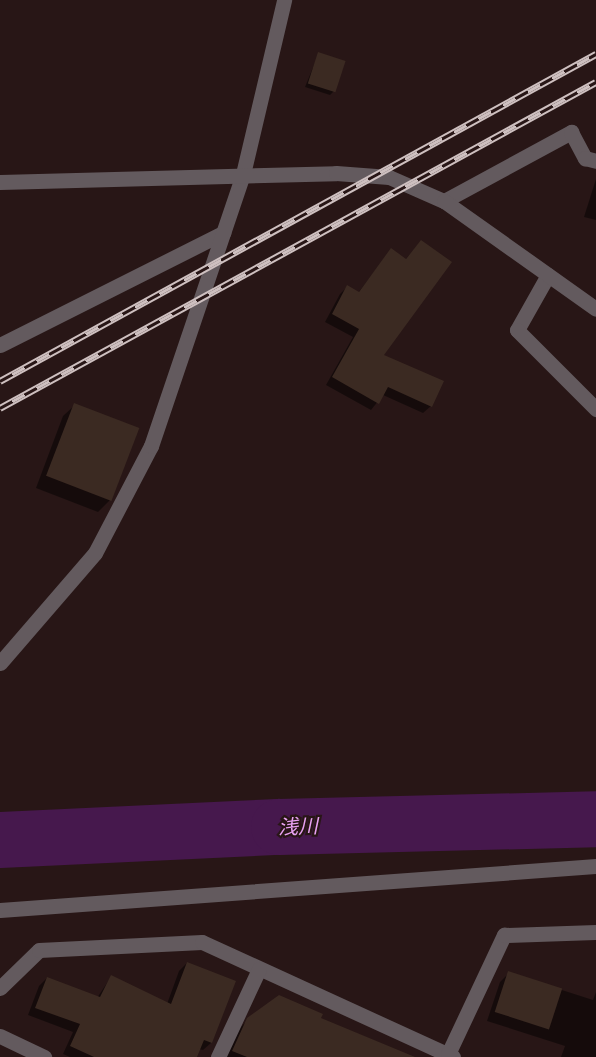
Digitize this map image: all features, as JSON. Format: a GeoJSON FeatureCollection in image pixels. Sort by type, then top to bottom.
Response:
{"type":"FeatureCollection","features":[{"type":"Feature","properties":{"kind":"street"},"geometry":{"type":"LineString","coordinates":[[0,663],[95,553],[128,497],[175,380],[243,174],[284,0]]}},
{"type":"Feature","properties":{"kind":"street"},"geometry":{"type":"LineString","coordinates":[[444,201],[571,132],[585,158],[596,160]]}},
{"type":"Feature","properties":{"kind":"street"},"geometry":{"type":"LineString","coordinates":[[0,182],[243,174],[336,173],[389,177],[444,201],[596,309]]}},
{"type":"Feature","properties":{"kind":"street"},"geometry":{"type":"LineString","coordinates":[[0,345],[223,233]]}},
{"type":"Feature","properties":{"kind":"street"},"geometry":{"type":"LineString","coordinates":[[548,274],[517,330],[596,409]]}},
{"type":"Feature","properties":{"kind":"street"},"geometry":{"type":"LineString","coordinates":[[0,910],[596,866]]}},
{"type":"Feature","properties":{"kind":"street"},"geometry":{"type":"LineString","coordinates":[[0,988],[39,950],[202,942],[451,1056],[504,935],[596,932]]}},
{"type":"Feature","properties":{"kind":"street"},"geometry":{"type":"LineString","coordinates":[[218,1057],[259,969]]}},
{"type":"Feature","properties":{"kind":"street"},"geometry":{"type":"LineString","coordinates":[[0,1036],[44,1057]]}},
{"type":"Feature","properties":{"kind":"building"},"geometry":{"type":"Polygon","coordinates":[[[318,52],[346,61],[335,92],[308,83],[318,52]]]}},
{"type":"Feature","properties":{"kind":"building"},"geometry":{"type":"Polygon","coordinates":[[[421,240],[452,262],[384,355],[444,381],[432,407],[388,387],[379,404],[332,377],[359,329],[332,314],[347,285],[359,292],[391,248],[406,259],[421,240]]]}},
{"type":"Feature","properties":{"kind":"building"},"geometry":{"type":"Polygon","coordinates":[[[74,403],[139,428],[111,501],[46,476],[74,403]]]}},
{"type":"Feature","properties":{"kind":"building"},"geometry":{"type":"Polygon","coordinates":[[[187,962],[236,981],[212,1043],[204,1040],[197,1057],[94,1057],[70,1046],[80,1024],[35,1008],[47,977],[100,997],[111,975],[171,1004],[187,962]]]}},
{"type":"Feature","properties":{"kind":"building"},"geometry":{"type":"Polygon","coordinates":[[[508,971],[562,989],[549,1030],[495,1012],[508,971]]]}},
{"type":"Feature","properties":{"kind":"building"},"geometry":{"type":"Polygon","coordinates":[[[279,995],[323,1014],[321,1018],[415,1057],[247,1057],[232,1051],[247,1018],[279,995]]]}},
{"type":"Feature","properties":{"kind":"waterway","name":"浅川"},"geometry":{"type":"LineString","coordinates":[[0,840],[279,827],[596,819]]}},
{"type":"Feature","properties":{"kind":"railway"},"geometry":{"type":"LineString","coordinates":[[0,381],[596,54]]}},
{"type":"Feature","properties":{"kind":"railway"},"geometry":{"type":"LineString","coordinates":[[0,408],[596,82]]}}]}
